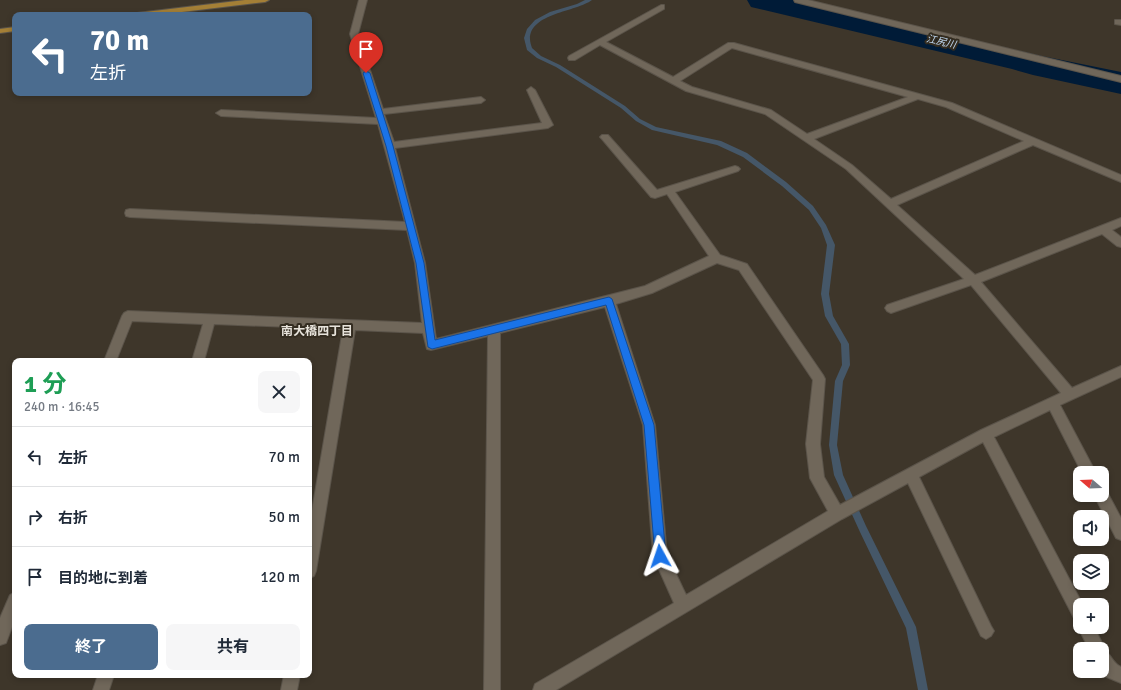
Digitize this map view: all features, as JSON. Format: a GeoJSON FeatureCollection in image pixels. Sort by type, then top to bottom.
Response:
{"type":"FeatureCollection","features":[{"type":"Feature","properties":{"kind":"main road"},"geometry":{"type":"LineString","coordinates":[[163,12],[265,0]]}},
{"type":"Feature","properties":{"kind":"main road"},"geometry":{"type":"LineString","coordinates":[[0,31],[12,29]]}},
{"type":"Feature","properties":{"kind":"street"},"geometry":{"type":"LineString","coordinates":[[363,0],[354,34],[390,146],[411,226],[420,263],[432,345],[648,290],[716,258]]}},
{"type":"Feature","properties":{"kind":"street"},"geometry":{"type":"LineString","coordinates":[[798,0],[1121,79]]}},
{"type":"Feature","properties":{"kind":"street"},"geometry":{"type":"LineString","coordinates":[[572,58],[661,7]]}},
{"type":"Feature","properties":{"kind":"street"},"geometry":{"type":"LineString","coordinates":[[600,42],[689,89],[768,112],[849,167],[973,280],[1069,394]]}},
{"type":"Feature","properties":{"kind":"street"},"geometry":{"type":"LineString","coordinates":[[673,81],[731,45],[949,105],[1121,179]]}},
{"type":"Feature","properties":{"kind":"street"},"geometry":{"type":"LineString","coordinates":[[390,146],[548,125],[531,90]]}},
{"type":"Feature","properties":{"kind":"street"},"geometry":{"type":"LineString","coordinates":[[807,138],[918,96]]}},
{"type":"Feature","properties":{"kind":"street"},"geometry":{"type":"LineString","coordinates":[[221,113],[380,116],[481,100]]}},
{"type":"Feature","properties":{"kind":"street"},"geometry":{"type":"LineString","coordinates":[[605,137],[655,194],[735,169]]}},
{"type":"Feature","properties":{"kind":"street"},"geometry":{"type":"LineString","coordinates":[[890,204],[1033,141]]}},
{"type":"Feature","properties":{"kind":"street"},"geometry":{"type":"LineString","coordinates":[[669,190],[716,258],[743,267],[819,379],[813,444],[817,478],[837,514]]}},
{"type":"Feature","properties":{"kind":"street"},"geometry":{"type":"LineString","coordinates":[[130,213],[411,226]]}},
{"type":"Feature","properties":{"kind":"street"},"geometry":{"type":"LineString","coordinates":[[891,308],[973,280],[1121,222]]}},
{"type":"Feature","properties":{"kind":"street"},"geometry":{"type":"LineString","coordinates":[[1104,229],[1121,243]]}},
{"type":"Feature","properties":{"kind":"street"},"geometry":{"type":"LineString","coordinates":[[609,301],[649,425],[660,556],[683,606]]}},
{"type":"Feature","properties":{"kind":"street"},"geometry":{"type":"LineString","coordinates":[[111,358],[128,316],[429,328]]}},
{"type":"Feature","properties":{"kind":"street"},"geometry":{"type":"LineString","coordinates":[[199,358],[210,319]]}},
{"type":"Feature","properties":{"kind":"street"},"geometry":{"type":"LineString","coordinates":[[312,553],[350,325]]}},
{"type":"Feature","properties":{"kind":"street"},"geometry":{"type":"LineString","coordinates":[[492,690],[494,330]]}},
{"type":"Feature","properties":{"kind":"street"},"geometry":{"type":"LineString","coordinates":[[541,690],[837,514],[986,434],[1121,371]]}},
{"type":"Feature","properties":{"kind":"street"},"geometry":{"type":"LineString","coordinates":[[1052,402],[1085,466]]}},
{"type":"Feature","properties":{"kind":"street"},"geometry":{"type":"LineString","coordinates":[[986,434],[1073,602]]}},
{"type":"Feature","properties":{"kind":"street"},"geometry":{"type":"LineString","coordinates":[[911,474],[986,631]]}},
{"type":"Feature","properties":{"kind":"street"},"geometry":{"type":"LineString","coordinates":[[1105,502],[1121,532]]}},
{"type":"Feature","properties":{"kind":"street"},"geometry":{"type":"LineString","coordinates":[[0,638],[12,608]]}},
{"type":"Feature","properties":{"kind":"street"},"geometry":{"type":"LineString","coordinates":[[1109,669],[1121,675]]}},
{"type":"Feature","properties":{"kind":"street"},"geometry":{"type":"LineString","coordinates":[[101,690],[105,678]]}},
{"type":"Feature","properties":{"kind":"street"},"geometry":{"type":"LineString","coordinates":[[289,690],[291,678]]}},
{"type":"Feature","properties":{"kind":"waterway"},"geometry":{"type":"LineString","coordinates":[[589,0],[579,5],[552,13],[537,21],[530,29],[527,38],[529,49],[539,57],[558,66],[623,107],[638,120],[654,129],[719,143],[745,155],[784,184],[811,208],[824,227],[831,245],[825,294],[829,316],[845,344],[846,365],[839,381],[833,445],[839,475],[863,529],[911,627],[923,690]]}},
{"type":"Feature","properties":{"kind":"waterway","name":"江尻川"},"geometry":{"type":"LineString","coordinates":[[762,0],[1023,61],[1033,65],[1121,83]]}},
{"type":"Feature","properties":{"kind":"district","name":"南大橋四丁目"},"geometry":{"type":"Point","coordinates":[317,331]}},
{"type":"Feature","properties":{"kind":"route"},"geometry":{"type":"LineString","coordinates":[[366,73],[390,146],[420,263],[432,345],[609,301],[649,425],[660,556]]}}]}
